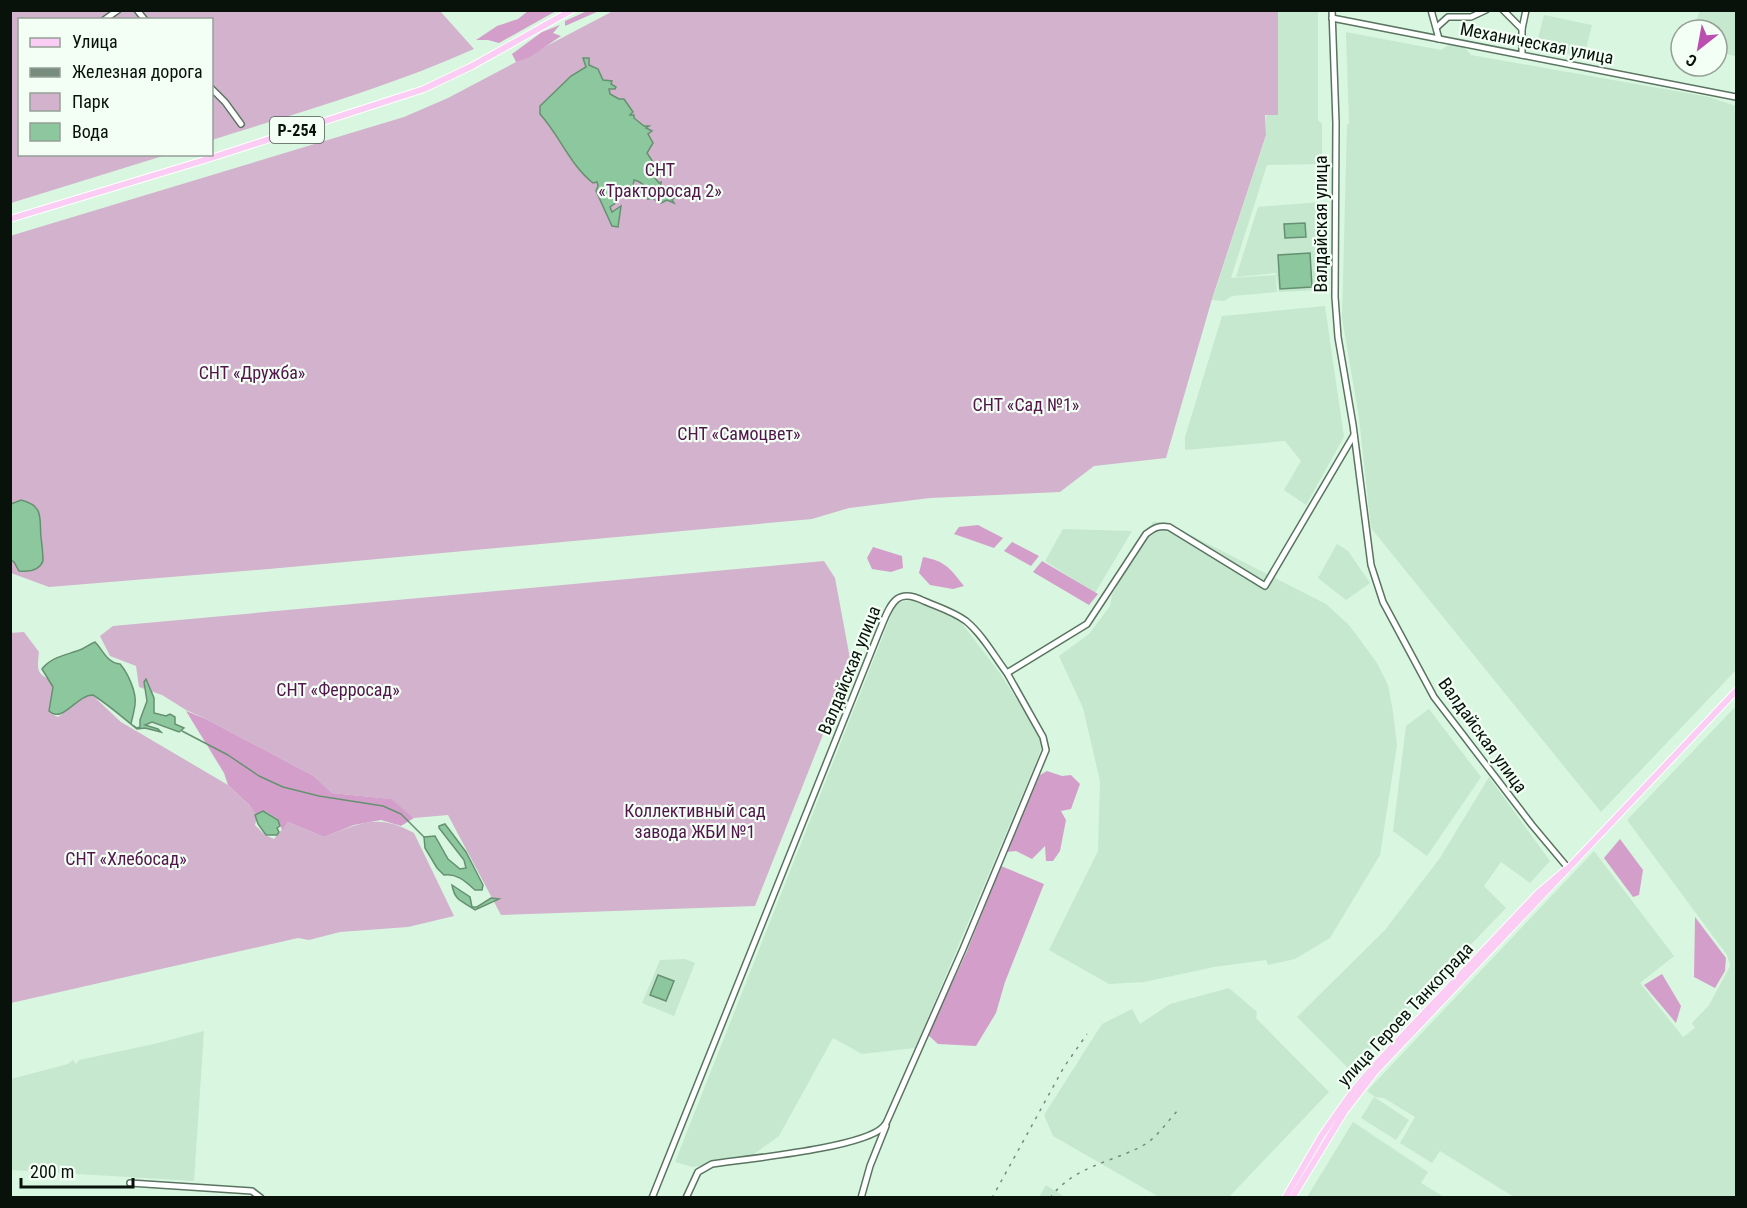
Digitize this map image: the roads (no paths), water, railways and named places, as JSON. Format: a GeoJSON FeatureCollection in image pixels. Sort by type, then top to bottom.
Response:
{"type":"FeatureCollection","features":[{"type":"Feature","properties":{"kind":"main road","name":"Р-254"},"geometry":{"type":"LineString","coordinates":[[10,219],[211,158],[424,89],[472,66],[572,10]]}},
{"type":"Feature","properties":{"kind":"main road","name":"улица Героев Танкограда"},"geometry":{"type":"LineString","coordinates":[[1292,1197],[1326,1139],[1357,1094],[1568,868],[1737,692]]}},
{"type":"Feature","properties":{"kind":"main road","name":"улица Героев Танкограда"},"geometry":{"type":"LineString","coordinates":[[1285,1197],[1338,1111],[1375,1065],[1532,900],[1558,874],[1568,868]]}},
{"type":"Feature","properties":{"kind":"street","name":"Валдайская улица"},"geometry":{"type":"LineString","coordinates":[[1332,10],[1336,123],[1335,297],[1338,337],[1371,565],[1383,602],[1434,698],[1568,868]]}},
{"type":"Feature","properties":{"kind":"street"},"geometry":{"type":"LineString","coordinates":[[1431,10],[1439,39]]}},
{"type":"Feature","properties":{"kind":"street"},"geometry":{"type":"LineString","coordinates":[[1437,27],[1448,17],[1471,17],[1486,10]]}},
{"type":"Feature","properties":{"kind":"street"},"geometry":{"type":"LineString","coordinates":[[1503,10],[1522,29]]}},
{"type":"Feature","properties":{"kind":"street"},"geometry":{"type":"LineString","coordinates":[[1522,55],[1522,29],[1526,10]]}},
{"type":"Feature","properties":{"kind":"street","name":"Механическая улица"},"geometry":{"type":"LineString","coordinates":[[1332,18],[1737,97]]}},
{"type":"Feature","properties":{"kind":"street"},"geometry":{"type":"LineString","coordinates":[[213,90],[241,124]]}},
{"type":"Feature","properties":{"kind":"street"},"geometry":{"type":"LineString","coordinates":[[1007,674],[1087,624],[1146,534],[1153,528],[1168,527],[1265,586],[1354,435]]}},
{"type":"Feature","properties":{"kind":"street","name":"Валдайская улица"},"geometry":{"type":"LineString","coordinates":[[652,1197],[890,606],[896,599],[908,596],[951,612],[972,626],[1007,674],[1043,737],[1046,750],[963,949],[888,1119]]}},
{"type":"Feature","properties":{"kind":"street"},"geometry":{"type":"LineString","coordinates":[[686,1197],[698,1172],[712,1164],[843,1144],[883,1128],[888,1119]]}},
{"type":"Feature","properties":{"kind":"street"},"geometry":{"type":"LineString","coordinates":[[861,1197],[888,1119]]}},
{"type":"Feature","properties":{"kind":"street"},"geometry":{"type":"LineString","coordinates":[[130,1183],[252,1191],[261,1197]]}},
{"type":"Feature","properties":{"kind":"water"},"geometry":{"type":"Polygon","coordinates":[[[583,58],[589,58],[589,65],[598,69],[603,80],[612,81],[611,84],[616,87],[609,89],[610,94],[624,99],[633,112],[630,115],[634,115],[634,118],[644,126],[649,126],[646,128],[652,131],[648,134],[653,143],[647,153],[653,162],[651,168],[656,172],[655,178],[659,183],[661,182],[661,193],[653,192],[652,194],[661,194],[663,198],[671,193],[675,197],[672,200],[674,203],[667,200],[661,203],[653,198],[648,199],[645,187],[634,180],[633,186],[628,186],[623,197],[618,198],[617,202],[610,207],[612,212],[621,206],[618,227],[612,226],[596,191],[597,182],[593,183],[578,168],[540,114],[540,106],[571,76],[586,67],[583,58]]]}},
{"type":"Feature","properties":{"kind":"water"},"geometry":{"type":"Polygon","coordinates":[[[1305,223],[1306,237],[1285,238],[1284,224],[1305,223]]]}},
{"type":"Feature","properties":{"kind":"water"},"geometry":{"type":"Polygon","coordinates":[[[1310,253],[1312,287],[1280,289],[1278,255],[1310,253]]]}},
{"type":"Feature","properties":{"kind":"water"},"geometry":{"type":"Polygon","coordinates":[[[21,500],[34,506],[39,514],[43,552],[41,564],[36,569],[26,571],[19,571],[11,560],[11,504],[21,500]]]}},
{"type":"Feature","properties":{"kind":"water"},"geometry":{"type":"Polygon","coordinates":[[[95,642],[108,659],[120,664],[129,678],[135,700],[131,724],[137,728],[140,727],[140,720],[147,701],[144,682],[146,679],[154,698],[154,713],[166,716],[170,714],[175,717],[175,724],[184,728],[179,732],[152,722],[145,725],[161,732],[145,728],[137,729],[93,695],[81,699],[65,712],[54,714],[49,711],[53,687],[42,669],[55,659],[95,642]]]}},
{"type":"Feature","properties":{"kind":"water"},"geometry":{"type":"Polygon","coordinates":[[[263,811],[278,820],[280,826],[277,828],[279,832],[277,835],[266,835],[258,824],[255,815],[263,811]]]}},
{"type":"Feature","properties":{"kind":"water"},"geometry":{"type":"Polygon","coordinates":[[[445,824],[466,852],[483,885],[482,890],[475,890],[457,877],[444,875],[425,848],[424,837],[435,836],[448,859],[460,869],[466,868],[464,860],[439,828],[445,824]]]}},
{"type":"Feature","properties":{"kind":"water"},"geometry":{"type":"Polygon","coordinates":[[[452,885],[470,897],[472,907],[477,907],[491,898],[499,899],[475,910],[457,898],[452,885]]]}},
{"type":"Feature","properties":{"kind":"water"},"geometry":{"type":"Polygon","coordinates":[[[658,975],[674,981],[666,1001],[650,995],[658,975]]]}},
{"type":"Feature","properties":{"kind":"waterway"},"geometry":{"type":"LineString","coordinates":[[182,731],[228,755],[259,776],[283,787],[319,796],[383,806],[401,814],[424,837]]}},
{"type":"Feature","properties":{"kind":"railway"},"geometry":{"type":"LineString","coordinates":[[992,1198],[1064,1067],[1087,1034]]}},
{"type":"Feature","properties":{"kind":"railway"},"geometry":{"type":"LineString","coordinates":[[1050,1198],[1060,1187],[1081,1172],[1147,1143],[1157,1135],[1178,1110]]}},
{"type":"Feature","properties":{"kind":"park label","name":"СНТ «Тракторосад 2»"},"geometry":{"type":"Point","coordinates":[660,180]}},
{"type":"Feature","properties":{"kind":"park label","name":"СНТ «Дружба»"},"geometry":{"type":"Point","coordinates":[252,372]}},
{"type":"Feature","properties":{"kind":"park label","name":"СНТ «Сад №1»"},"geometry":{"type":"Point","coordinates":[1026,404]}},
{"type":"Feature","properties":{"kind":"park label","name":"СНТ «Самоцвет»"},"geometry":{"type":"Point","coordinates":[739,433]}},
{"type":"Feature","properties":{"kind":"park label","name":"СНТ «Ферросад»"},"geometry":{"type":"Point","coordinates":[338,689]}},
{"type":"Feature","properties":{"kind":"park label","name":"Коллективный сад завода ЖБИ №1"},"geometry":{"type":"Point","coordinates":[695,820]}},
{"type":"Feature","properties":{"kind":"park label","name":"СНТ «Хлебосад»"},"geometry":{"type":"Point","coordinates":[126,858]}}]}
